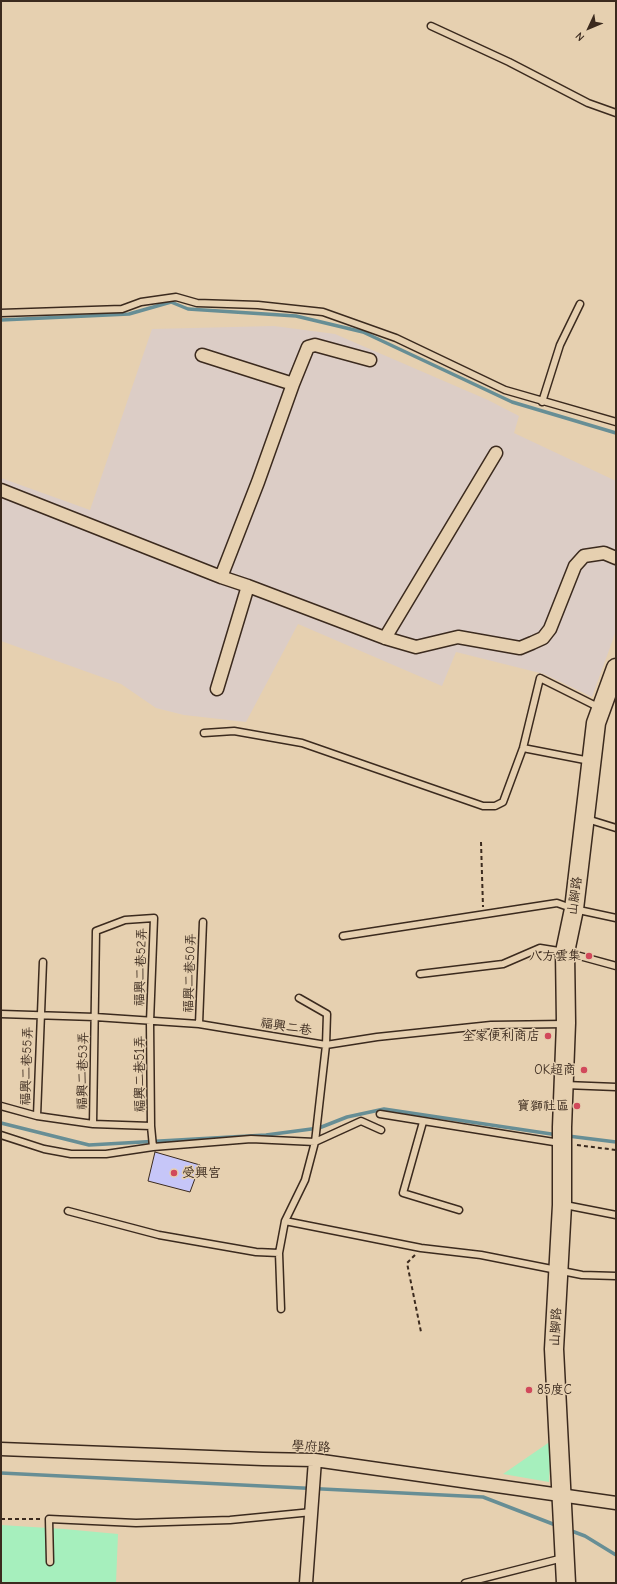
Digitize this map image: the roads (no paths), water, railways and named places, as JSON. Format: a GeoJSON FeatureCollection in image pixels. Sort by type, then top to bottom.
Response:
{"type":"FeatureCollection","features":[{"type":"Feature","properties":{"kind":"main road","name":"山腳路"},"geometry":{"type":"LineString","coordinates":[[565,1558],[554,1349],[562,1205],[562,1135],[566,1024],[565,952],[574,909],[596,723],[616,668]]}},
{"type":"Feature","properties":{"kind":"main road"},"geometry":{"type":"LineString","coordinates":[[565,1558],[566,1583]]}},
{"type":"Feature","properties":{"kind":"street"},"geometry":{"type":"LineString","coordinates":[[221,577],[308,347],[314,345],[370,360]]}},
{"type":"Feature","properties":{"kind":"street"},"geometry":{"type":"LineString","coordinates":[[202,355],[293,384]]}},
{"type":"Feature","properties":{"kind":"street"},"geometry":{"type":"LineString","coordinates":[[385,638],[496,453]]}},
{"type":"Feature","properties":{"kind":"street"},"geometry":{"type":"LineString","coordinates":[[1,490],[221,577],[385,638],[416,647],[458,637],[520,648],[543,638],[550,629],[575,566],[584,556],[604,553],[616,558]]}},
{"type":"Feature","properties":{"kind":"street"},"geometry":{"type":"LineString","coordinates":[[217,688],[248,586]]}},
{"type":"Feature","properties":{"kind":"street","name":"學府路"},"geometry":{"type":"LineString","coordinates":[[1,1449],[316,1460],[563,1503],[616,1503]]}},
{"type":"Feature","properties":{"kind":"street"},"geometry":{"type":"LineString","coordinates":[[306,1583],[316,1460]]}},
{"type":"Feature","properties":{"kind":"lane"},"geometry":{"type":"LineString","coordinates":[[431,26],[509,62],[588,103],[616,113]]}},
{"type":"Feature","properties":{"kind":"lane"},"geometry":{"type":"LineString","coordinates":[[1,313],[122,309],[141,302],[176,297],[196,303],[258,305],[323,312],[396,338],[505,390],[542,402],[616,422]]}},
{"type":"Feature","properties":{"kind":"lane"},"geometry":{"type":"LineString","coordinates":[[542,402],[560,345],[580,304]]}},
{"type":"Feature","properties":{"kind":"lane"},"geometry":{"type":"LineString","coordinates":[[204,732],[234,731],[302,743],[483,806],[495,806],[503,802],[523,748],[540,678],[602,708]]}},
{"type":"Feature","properties":{"kind":"lane"},"geometry":{"type":"LineString","coordinates":[[523,748],[592,761]]}},
{"type":"Feature","properties":{"kind":"lane"},"geometry":{"type":"LineString","coordinates":[[585,819],[616,828]]}},
{"type":"Feature","properties":{"kind":"lane"},"geometry":{"type":"LineString","coordinates":[[342,936],[557,903],[574,909],[616,918]]}},
{"type":"Feature","properties":{"kind":"lane","name":"福興二巷52弄"},"geometry":{"type":"LineString","coordinates":[[125,920],[154,918],[150,1022]]}},
{"type":"Feature","properties":{"kind":"lane","name":"福興二巷53弄"},"geometry":{"type":"LineString","coordinates":[[93,1124],[96,931],[125,920]]}},
{"type":"Feature","properties":{"kind":"lane","name":"福興二巷50弄"},"geometry":{"type":"LineString","coordinates":[[199,1024],[203,922]]}},
{"type":"Feature","properties":{"kind":"lane"},"geometry":{"type":"LineString","coordinates":[[420,974],[503,964],[540,948],[565,952],[616,966]]}},
{"type":"Feature","properties":{"kind":"lane","name":"福興二巷55弄"},"geometry":{"type":"LineString","coordinates":[[37,1116],[43,962]]}},
{"type":"Feature","properties":{"kind":"lane"},"geometry":{"type":"LineString","coordinates":[[281,1309],[279,1253],[285,1221],[305,1180],[316,1142],[326,1044],[327,1014],[299,998]]}},
{"type":"Feature","properties":{"kind":"lane","name":"福興二巷"},"geometry":{"type":"LineString","coordinates":[[1,1014],[95,1017],[150,1022],[199,1024],[326,1044],[491,1025],[566,1024]]}},
{"type":"Feature","properties":{"kind":"lane","name":"福興二巷51弄"},"geometry":{"type":"LineString","coordinates":[[150,1022],[151,1126],[153,1147]]}},
{"type":"Feature","properties":{"kind":"lane"},"geometry":{"type":"LineString","coordinates":[[564,1085],[616,1087]]}},
{"type":"Feature","properties":{"kind":"lane"},"geometry":{"type":"LineString","coordinates":[[1,1106],[37,1116],[93,1124],[151,1126]]}},
{"type":"Feature","properties":{"kind":"lane"},"geometry":{"type":"LineString","coordinates":[[380,1114],[423,1122],[562,1135]]}},
{"type":"Feature","properties":{"kind":"lane"},"geometry":{"type":"LineString","coordinates":[[1,1135],[44,1149],[71,1154],[106,1154],[153,1147],[251,1140],[316,1142],[361,1121],[380,1130]]}},
{"type":"Feature","properties":{"kind":"lane"},"geometry":{"type":"LineString","coordinates":[[423,1122],[403,1193],[459,1210]]}},
{"type":"Feature","properties":{"kind":"lane"},"geometry":{"type":"LineString","coordinates":[[562,1205],[616,1215]]}},
{"type":"Feature","properties":{"kind":"lane"},"geometry":{"type":"LineString","coordinates":[[68,1211],[159,1235],[249,1251],[279,1253]]}},
{"type":"Feature","properties":{"kind":"lane"},"geometry":{"type":"LineString","coordinates":[[285,1221],[421,1248],[481,1255],[582,1275],[616,1276]]}},
{"type":"Feature","properties":{"kind":"lane"},"geometry":{"type":"LineString","coordinates":[[50,1562],[49,1519],[136,1524],[230,1520],[312,1512]]}},
{"type":"Feature","properties":{"kind":"lane"},"geometry":{"type":"LineString","coordinates":[[465,1583],[565,1558]]}},
{"type":"Feature","properties":{"kind":"waterway"},"geometry":{"type":"LineString","coordinates":[[1,320],[129,314],[171,302],[188,309],[296,316],[363,332],[512,402],[616,433]]}},
{"type":"Feature","properties":{"kind":"waterway"},"geometry":{"type":"LineString","coordinates":[[1,1123],[89,1145],[266,1135],[319,1128],[347,1117],[384,1109],[558,1135]]}},
{"type":"Feature","properties":{"kind":"waterway"},"geometry":{"type":"LineString","coordinates":[[568,1136],[616,1142]]}},
{"type":"Feature","properties":{"kind":"waterway"},"geometry":{"type":"LineString","coordinates":[[1,1473],[483,1497],[558,1526]]}},
{"type":"Feature","properties":{"kind":"waterway"},"geometry":{"type":"LineString","coordinates":[[569,1530],[585,1536],[616,1555]]}},
{"type":"Feature","properties":{"kind":"place","name":"八方雲集"},"geometry":{"type":"Point","coordinates":[589,956]}},
{"type":"Feature","properties":{"kind":"place","name":"全家便利商店"},"geometry":{"type":"Point","coordinates":[548,1036]}},
{"type":"Feature","properties":{"kind":"place","name":"OK超商"},"geometry":{"type":"Point","coordinates":[584,1070]}},
{"type":"Feature","properties":{"kind":"place","name":"寶獅社區"},"geometry":{"type":"Point","coordinates":[577,1106]}},
{"type":"Feature","properties":{"kind":"place","name":"受興宮"},"geometry":{"type":"Point","coordinates":[174,1173]}},
{"type":"Feature","properties":{"kind":"place","name":"85度C"},"geometry":{"type":"Point","coordinates":[529,1390]}}]}
